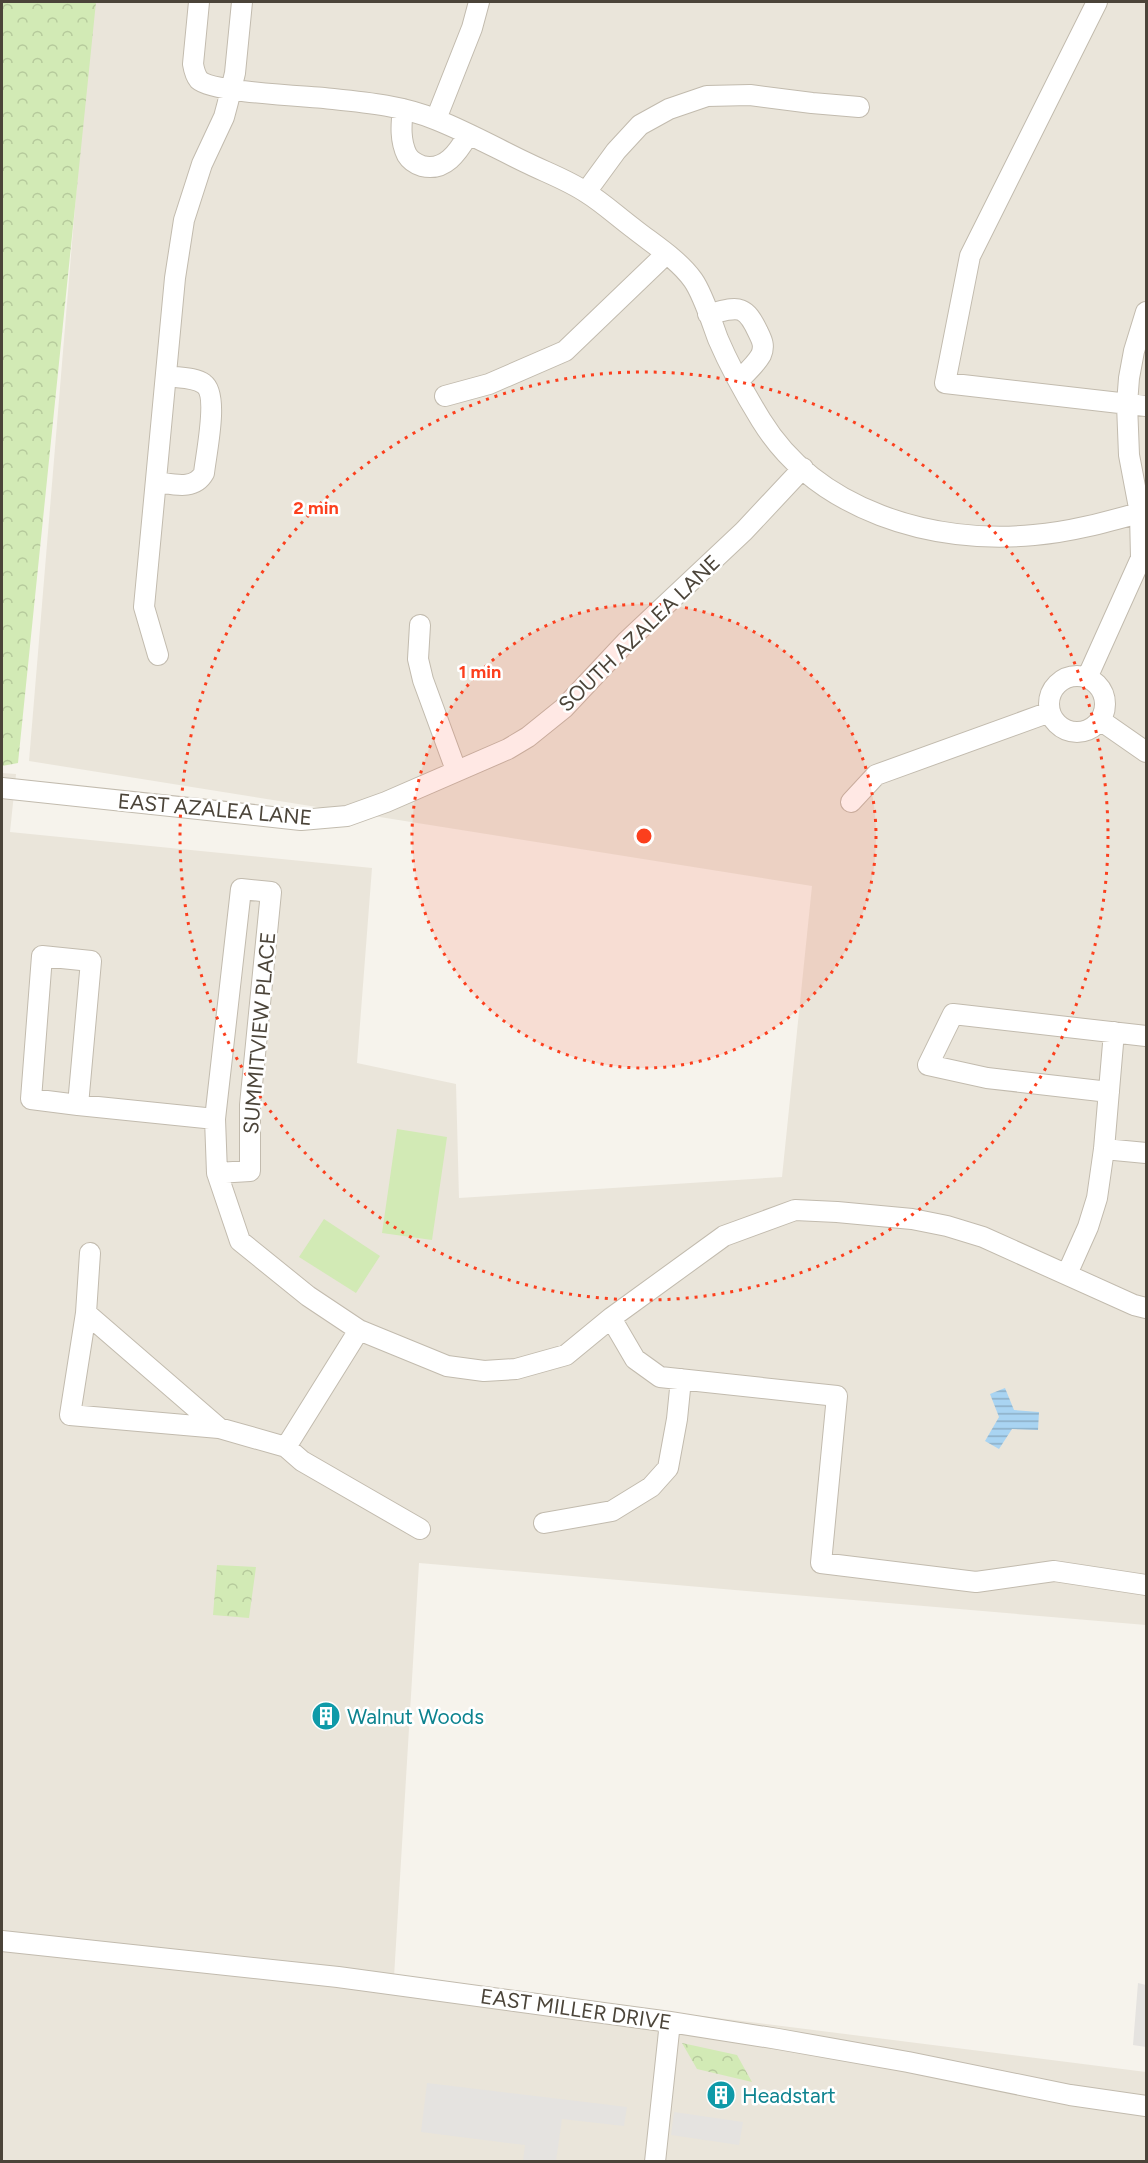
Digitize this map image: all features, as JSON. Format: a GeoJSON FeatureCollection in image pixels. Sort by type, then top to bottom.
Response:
{"type":"FeatureCollection","features":[{"type":"Feature","properties":{"kind":"street"},"geometry":{"type":"LineString","coordinates":[[199,2],[194,72],[198,79],[205,83],[403,109],[436,119],[586,192],[666,254],[694,281],[739,380],[762,422],[776,441],[803,468],[841,498],[891,518],[946,533],[999,537],[1038,535],[1069,530],[1143,512]]}},
{"type":"Feature","properties":{"kind":"street"},"geometry":{"type":"LineString","coordinates":[[158,655],[144,608],[175,278],[184,220],[202,164],[224,117],[232,88],[238,56],[242,2]]}},
{"type":"Feature","properties":{"kind":"street"},"geometry":{"type":"LineString","coordinates":[[436,119],[472,28],[479,2]]}},
{"type":"Feature","properties":{"kind":"street"},"geometry":{"type":"LineString","coordinates":[[1097,2],[970,256],[945,383],[1137,405]]}},
{"type":"Feature","properties":{"kind":"street"},"geometry":{"type":"LineString","coordinates":[[586,192],[616,152],[640,126],[669,109],[706,96],[750,95],[812,104],[859,107]]}},
{"type":"Feature","properties":{"kind":"street"},"geometry":{"type":"LineString","coordinates":[[403,109],[401,127],[404,148],[408,158],[419,165],[430,168],[451,159],[468,135]]}},
{"type":"Feature","properties":{"kind":"street"},"geometry":{"type":"LineString","coordinates":[[445,396],[489,384],[565,351],[666,254]]}},
{"type":"Feature","properties":{"kind":"street"},"geometry":{"type":"LineString","coordinates":[[708,314],[735,308],[744,311],[750,316],[764,344],[757,361],[739,380]]}},
{"type":"Feature","properties":{"kind":"street"},"geometry":{"type":"LineString","coordinates":[[1087,678],[1141,558],[1143,512],[1128,447],[1137,405],[1129,378],[1134,351],[1146,312]]}},
{"type":"Feature","properties":{"kind":"street"},"geometry":{"type":"LineString","coordinates":[[156,482],[190,485],[201,478],[204,473],[212,402],[208,388],[203,384],[167,376]]}},
{"type":"Feature","properties":{"kind":"street","name":"SOUTH AZALEA LANE"},"geometry":{"type":"LineString","coordinates":[[456,770],[508,749],[546,724],[627,642],[744,531],[803,468]]}},
{"type":"Feature","properties":{"kind":"street"},"geometry":{"type":"LineString","coordinates":[[420,625],[418,659],[423,680],[456,770]]}},
{"type":"Feature","properties":{"kind":"street"},"geometry":{"type":"LineString","coordinates":[[1069,677],[1087,678],[1100,688],[1104,696],[1105,704],[1100,720],[1085,731],[1068,731],[1053,720],[1050,712],[1050,695],[1061,681],[1069,677]]}},
{"type":"Feature","properties":{"kind":"street"},"geometry":{"type":"LineString","coordinates":[[851,802],[876,775],[1050,712]]}},
{"type":"Feature","properties":{"kind":"street"},"geometry":{"type":"LineString","coordinates":[[1100,720],[1146,752]]}},
{"type":"Feature","properties":{"kind":"street","name":"EAST AZALEA LANE"},"geometry":{"type":"LineString","coordinates":[[2,788],[301,820],[347,816],[386,802],[456,770]]}},
{"type":"Feature","properties":{"kind":"street","name":"SUMMITVIEW PLACE"},"geometry":{"type":"LineString","coordinates":[[215,1119],[241,889],[271,892],[250,1105],[250,1170],[216,1173]]}},
{"type":"Feature","properties":{"kind":"street"},"geometry":{"type":"LineString","coordinates":[[78,1105],[91,961],[42,956],[31,1099],[78,1105],[215,1119],[216,1173],[240,1241],[308,1296],[359,1330],[447,1366],[484,1371],[516,1369],[566,1355],[611,1318],[724,1236],[795,1210],[912,1219],[947,1226],[983,1237],[1134,1305],[1146,1308]]}},
{"type":"Feature","properties":{"kind":"street"},"geometry":{"type":"LineString","coordinates":[[1109,1092],[987,1078],[928,1065],[953,1014],[1146,1036]]}},
{"type":"Feature","properties":{"kind":"street"},"geometry":{"type":"LineString","coordinates":[[1067,1274],[1097,1198],[1104,1149],[1114,1032]]}},
{"type":"Feature","properties":{"kind":"street"},"geometry":{"type":"LineString","coordinates":[[1104,1149],[1146,1154]]}},
{"type":"Feature","properties":{"kind":"street"},"geometry":{"type":"LineString","coordinates":[[90,1253],[86,1313],[70,1415],[219,1428],[286,1447],[302,1461],[420,1529]]}},
{"type":"Feature","properties":{"kind":"street"},"geometry":{"type":"LineString","coordinates":[[86,1313],[219,1428]]}},
{"type":"Feature","properties":{"kind":"street"},"geometry":{"type":"LineString","coordinates":[[611,1318],[635,1359],[660,1377],[837,1396],[821,1563],[976,1582],[1054,1571],[1146,1585]]}},
{"type":"Feature","properties":{"kind":"street"},"geometry":{"type":"LineString","coordinates":[[286,1447],[359,1330]]}},
{"type":"Feature","properties":{"kind":"street"},"geometry":{"type":"LineString","coordinates":[[544,1523],[612,1511],[651,1487],[668,1468],[677,1419],[681,1379]]}},
{"type":"Feature","properties":{"kind":"street","name":"EAST MILLER DRIVE"},"geometry":{"type":"LineString","coordinates":[[2,1941],[338,1977],[670,2022],[826,2047],[1070,2095],[1146,2106]]}},
{"type":"Feature","properties":{"kind":"street"},"geometry":{"type":"LineString","coordinates":[[655,2162],[670,2022]]}},
{"type":"Feature","properties":{"kind":"shaded area"},"geometry":{"type":"Polygon","coordinates":[[[92,2],[1146,2],[1146,1625],[419,1563],[394,1977],[1146,2072],[1146,2161],[2,2161],[2,773],[16,774],[10,832],[372,868],[357,1063],[456,1084],[459,1198],[782,1177],[812,886],[29,761],[92,2]]]}},
{"type":"Feature","properties":{"kind":"shaded area"},"geometry":{"type":"Polygon","coordinates":[[[1138,1983],[1146,1985],[1146,2047],[1133,2045],[1138,1983]]]}},
{"type":"Feature","properties":{"kind":"shaded area"},"geometry":{"type":"Polygon","coordinates":[[[427,2083],[627,2107],[624,2126],[562,2119],[556,2161],[523,2161],[525,2145],[421,2132],[427,2083]]]}},
{"type":"Feature","properties":{"kind":"shaded area"},"geometry":{"type":"Polygon","coordinates":[[[674,2112],[743,2122],[739,2145],[671,2135],[674,2112]]]}},
{"type":"Feature","properties":{"kind":"green space"},"geometry":{"type":"Polygon","coordinates":[[[2,2],[96,2],[18,763],[2,766],[2,2]]]}},
{"type":"Feature","properties":{"kind":"green space"},"geometry":{"type":"Polygon","coordinates":[[[397,1129],[447,1137],[432,1240],[382,1233],[397,1129]]]}},
{"type":"Feature","properties":{"kind":"green space"},"geometry":{"type":"Polygon","coordinates":[[[324,1219],[380,1256],[356,1293],[299,1257],[324,1219]]]}},
{"type":"Feature","properties":{"kind":"green space"},"geometry":{"type":"Polygon","coordinates":[[[217,1565],[256,1567],[249,1618],[213,1615],[217,1565]]]}},
{"type":"Feature","properties":{"kind":"green space"},"geometry":{"type":"Polygon","coordinates":[[[682,2043],[737,2055],[752,2082],[697,2069],[682,2043]]]}},
{"type":"Feature","properties":{"kind":"water"},"geometry":{"type":"Polygon","coordinates":[[[1005,1388],[1014,1410],[1039,1412],[1038,1430],[1012,1429],[999,1449],[985,1441],[999,1417],[990,1394],[1005,1388]]]}},
{"type":"Feature","properties":{"kind":"place","name":"Walnut Woods"},"geometry":{"type":"Point","coordinates":[326,1716]}},
{"type":"Feature","properties":{"kind":"place","name":"Headstart"},"geometry":{"type":"Point","coordinates":[721,2095]}}]}
